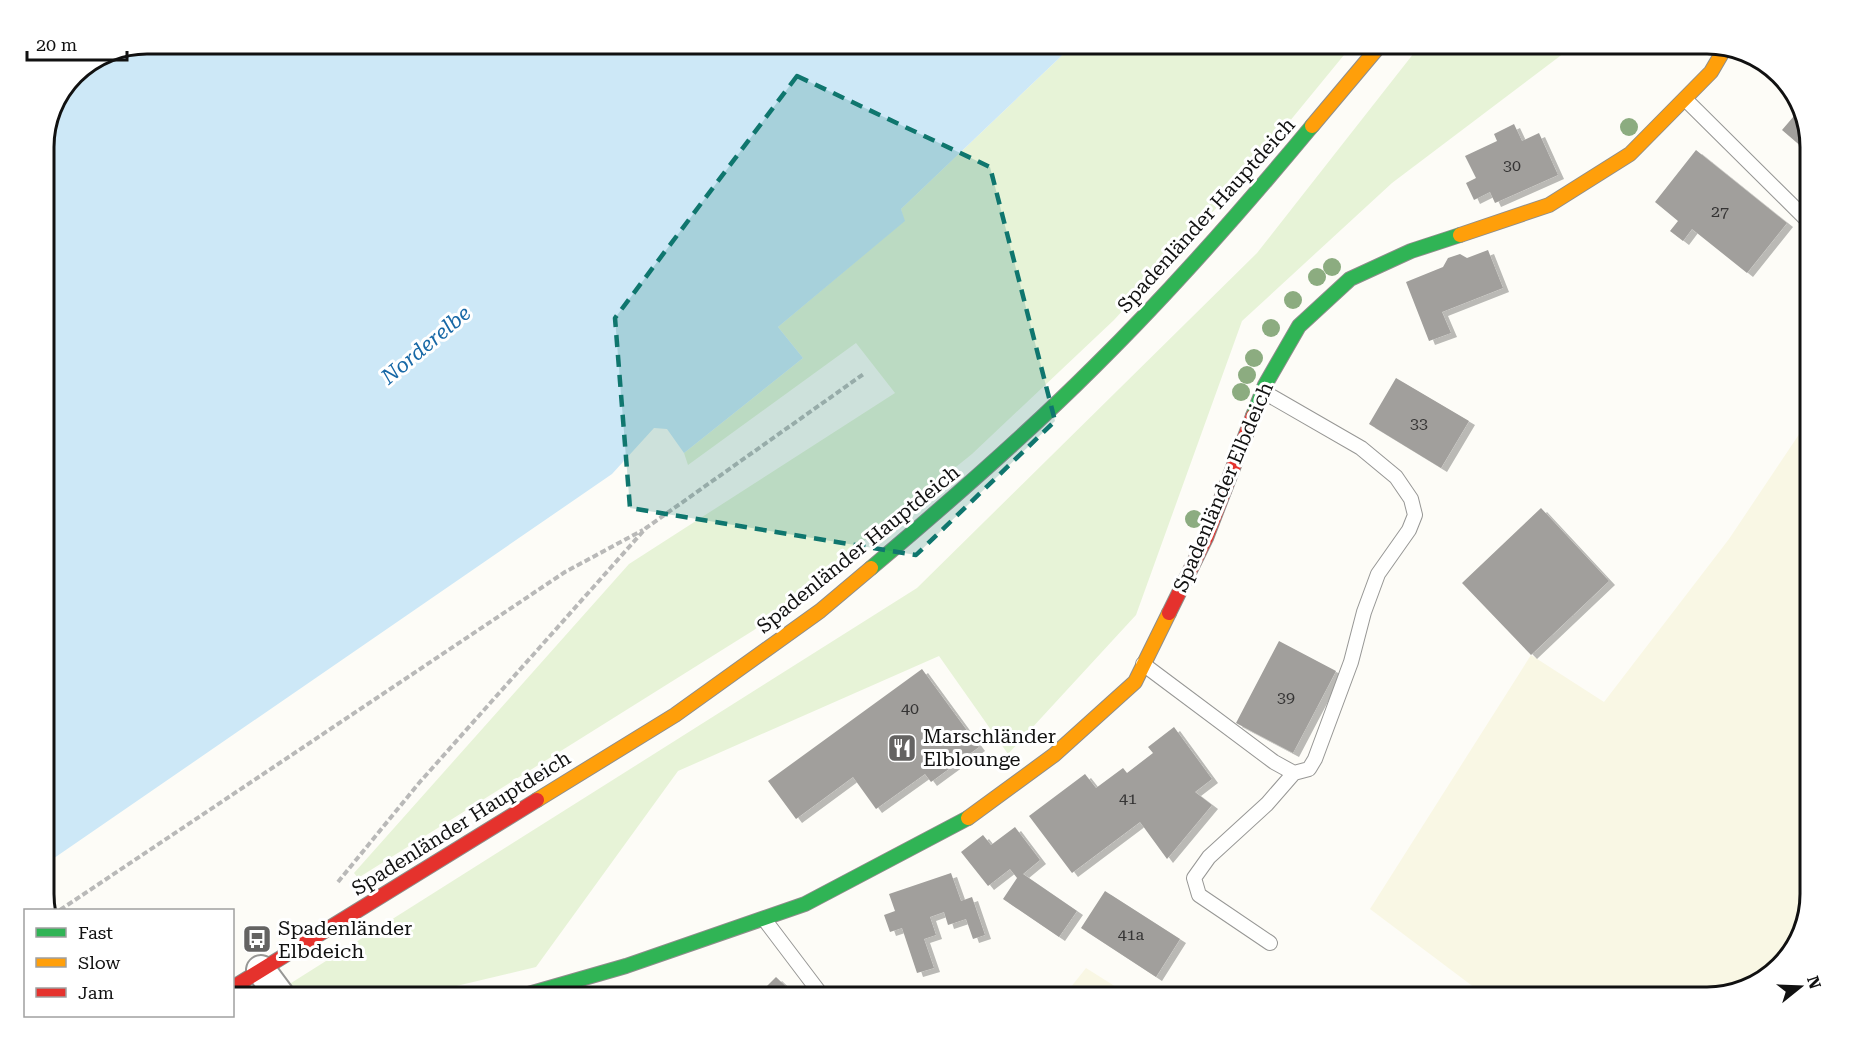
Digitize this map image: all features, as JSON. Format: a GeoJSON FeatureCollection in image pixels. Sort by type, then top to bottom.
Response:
{"type":"FeatureCollection","features":[{"type":"Feature","properties":{"kind":"street","name":"Spadenländer Hauptdeich"},"geometry":{"type":"LineString","coordinates":[[234,987],[675,715],[820,611],[969,485],[1095,366],[1228,226],[1373,54]]}},
{"type":"Feature","properties":{"kind":"street","name":"Spadenländer Elbdeich"},"geometry":{"type":"LineString","coordinates":[[555,987],[626,966],[805,904],[965,820],[1054,755],[1134,682],[1206,538],[1262,391],[1299,326],[1350,279],[1411,251],[1549,206],[1630,154],[1712,72],[1721,55]]}},
{"type":"Feature","properties":{"kind":"street"},"geometry":{"type":"LineString","coordinates":[[261,970],[273,987]]}},
{"type":"Feature","properties":{"kind":"lane"},"geometry":{"type":"LineString","coordinates":[[1685,99],[1800,213]]}},
{"type":"Feature","properties":{"kind":"lane"},"geometry":{"type":"LineString","coordinates":[[1262,391],[1368,454],[1396,477],[1411,499],[1415,515],[1409,530],[1378,574],[1364,612],[1351,662],[1316,759],[1309,769],[1294,773],[1267,804],[1209,857],[1194,879],[1199,895],[1270,943]]}},
{"type":"Feature","properties":{"kind":"lane"},"geometry":{"type":"LineString","coordinates":[[1143,664],[1274,762],[1294,773]]}},
{"type":"Feature","properties":{"kind":"lane"},"geometry":{"type":"LineString","coordinates":[[764,919],[815,987]]}},
{"type":"Feature","properties":{"kind":"path"},"geometry":{"type":"LineString","coordinates":[[61,909],[555,578],[646,528],[865,372]]}},
{"type":"Feature","properties":{"kind":"path"},"geometry":{"type":"LineString","coordinates":[[337,883],[419,783],[646,528]]}},
{"type":"Feature","properties":{"kind":"highlighted area"},"geometry":{"type":"Polygon","coordinates":[[[797,76],[990,167],[1055,421],[916,555],[630,508],[615,318],[797,76]]]}},
{"type":"Feature","properties":{"kind":"shaded area"},"geometry":{"type":"Polygon","coordinates":[[[1800,433],[1800,894],[1797,918],[1788,940],[1775,957],[1770,957],[1770,962],[1753,975],[1719,986],[1474,987],[1370,909],[1531,655],[1604,702],[1729,539],[1800,433]]]}},
{"type":"Feature","properties":{"kind":"shaded area"},"geometry":{"type":"Polygon","coordinates":[[[1086,968],[1116,987],[1071,987],[1086,968]]]}},
{"type":"Feature","properties":{"kind":"green space"},"geometry":{"type":"Polygon","coordinates":[[[1064,54],[1345,54],[1240,182],[1114,320],[972,454],[754,630],[358,878],[354,873],[629,564],[895,393],[856,343],[688,465],[684,453],[803,358],[778,327],[904,221],[901,209],[1064,54]]]}},
{"type":"Feature","properties":{"kind":"green space"},"geometry":{"type":"Polygon","coordinates":[[[1413,54],[1563,54],[1392,183],[1242,321],[1136,615],[1008,754],[939,656],[678,771],[536,967],[452,987],[285,987],[917,588],[1257,253],[1413,54]]]}},
{"type":"Feature","properties":{"kind":"water","name":"Norderelbe"},"geometry":{"type":"Polygon","coordinates":[[[147,54],[1064,54],[901,209],[905,221],[778,327],[803,358],[684,453],[667,429],[654,428],[612,474],[54,858],[54,141],[57,123],[73,91],[101,66],[129,56],[147,54]]]}},
{"type":"Feature","properties":{"kind":"building"},"geometry":{"type":"Polygon","coordinates":[[[1794,116],[1800,145],[1782,130],[1794,116]]]}},
{"type":"Feature","properties":{"kind":"building"},"geometry":{"type":"Polygon","coordinates":[[[1514,124],[1522,141],[1539,133],[1558,175],[1495,203],[1490,192],[1474,200],[1466,183],[1476,178],[1465,156],[1497,141],[1494,134],[1514,124]]]}},
{"type":"Feature","properties":{"kind":"building"},"geometry":{"type":"Polygon","coordinates":[[[1696,150],[1787,223],[1747,273],[1692,229],[1683,241],[1670,231],[1678,221],[1655,202],[1696,150]]]}},
{"type":"Feature","properties":{"kind":"building"},"geometry":{"type":"Polygon","coordinates":[[[1488,250],[1503,288],[1442,312],[1451,333],[1429,341],[1406,282],[1443,267],[1448,258],[1460,254],[1467,258],[1488,250]]]}},
{"type":"Feature","properties":{"kind":"building"},"geometry":{"type":"Polygon","coordinates":[[[1396,378],[1469,421],[1441,468],[1369,424],[1396,378]]]}},
{"type":"Feature","properties":{"kind":"building"},"geometry":{"type":"Polygon","coordinates":[[[1541,508],[1609,581],[1531,655],[1462,583],[1541,508]]]}},
{"type":"Feature","properties":{"kind":"building"},"geometry":{"type":"Polygon","coordinates":[[[1279,641],[1336,671],[1293,753],[1236,723],[1279,641]]]}},
{"type":"Feature","properties":{"kind":"building"},"geometry":{"type":"Polygon","coordinates":[[[922,669],[979,747],[931,782],[925,774],[876,809],[853,777],[796,819],[768,781],[922,669]]]}},
{"type":"Feature","properties":{"kind":"building"},"geometry":{"type":"Polygon","coordinates":[[[1174,727],[1212,779],[1195,792],[1212,805],[1167,859],[1140,822],[1072,873],[1029,816],[1085,774],[1096,788],[1123,768],[1127,773],[1153,753],[1148,747],[1174,727]]]}},
{"type":"Feature","properties":{"kind":"building"},"geometry":{"type":"Polygon","coordinates":[[[1015,827],[1040,860],[1023,874],[1077,911],[1059,937],[1003,899],[1017,878],[1010,869],[988,886],[961,852],[983,835],[991,845],[1015,827]]]}},
{"type":"Feature","properties":{"kind":"building"},"geometry":{"type":"Polygon","coordinates":[[[951,873],[961,901],[972,897],[985,935],[973,939],[966,919],[948,925],[944,912],[930,917],[936,935],[924,939],[934,968],[917,973],[902,928],[890,932],[884,915],[895,911],[889,894],[951,873]]]}},
{"type":"Feature","properties":{"kind":"building"},"geometry":{"type":"Polygon","coordinates":[[[1105,891],[1180,939],[1156,977],[1081,928],[1105,891]]]}},
{"type":"Feature","properties":{"kind":"building"},"geometry":{"type":"Polygon","coordinates":[[[776,977],[786,987],[766,987],[776,977]]]}},
{"type":"Feature","properties":{"kind":"traffic: fast"},"geometry":{"type":"LineString","coordinates":[[871,568],[985,469],[1095,366],[1206,249],[1312,126]]}},
{"type":"Feature","properties":{"kind":"traffic: fast"},"geometry":{"type":"LineString","coordinates":[[1253,416],[1265,385],[1299,326],[1350,279],[1411,251],[1460,235]]}},
{"type":"Feature","properties":{"kind":"traffic: fast"},"geometry":{"type":"LineString","coordinates":[[553,987],[626,966],[805,904],[968,818]]}},
{"type":"Feature","properties":{"kind":"traffic: slow"},"geometry":{"type":"LineString","coordinates":[[1312,126],[1373,54]]}},
{"type":"Feature","properties":{"kind":"traffic: slow"},"geometry":{"type":"LineString","coordinates":[[1460,235],[1549,205],[1630,154],[1711,72],[1721,55]]}},
{"type":"Feature","properties":{"kind":"traffic: slow"},"geometry":{"type":"LineString","coordinates":[[537,800],[675,715],[820,611],[871,568]]}},
{"type":"Feature","properties":{"kind":"traffic: slow"},"geometry":{"type":"LineString","coordinates":[[968,818],[1054,755],[1135,682],[1169,613]]}},
{"type":"Feature","properties":{"kind":"traffic: jam"},"geometry":{"type":"LineString","coordinates":[[1169,613],[1206,538],[1253,416]]}},
{"type":"Feature","properties":{"kind":"traffic: jam"},"geometry":{"type":"LineString","coordinates":[[234,987],[537,800]]}},
{"type":"Feature","properties":{"kind":"place","name":"Marschländer Elblounge"},"geometry":{"type":"Point","coordinates":[902,748]}},
{"type":"Feature","properties":{"kind":"place","name":"Spadenländer Elbdeich"},"geometry":{"type":"Point","coordinates":[257,939]}}]}
